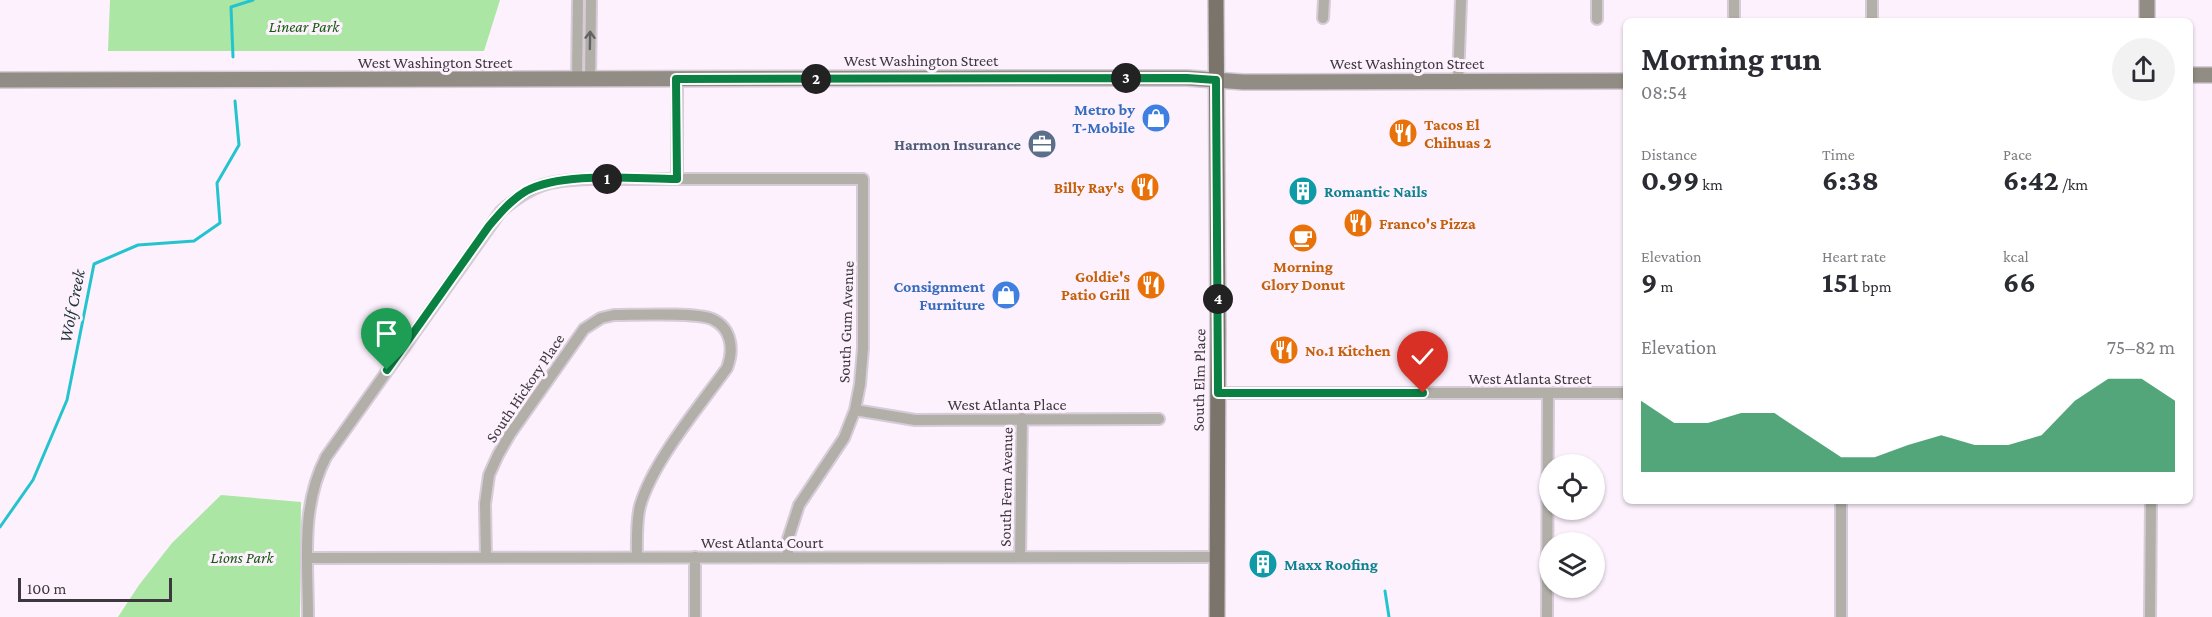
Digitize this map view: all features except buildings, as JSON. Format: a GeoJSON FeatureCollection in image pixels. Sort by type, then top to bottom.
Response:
{"type":"FeatureCollection","features":[{"type":"Feature","properties":{"kind":"main road","name":"South Elm Place"},"geometry":{"type":"LineString","coordinates":[[1216,0],[1217,617]]}},
{"type":"Feature","properties":{"kind":"main road"},"geometry":{"type":"LineString","coordinates":[[2146,0],[2146,18]]}},
{"type":"Feature","properties":{"kind":"main road"},"geometry":{"type":"LineString","coordinates":[[2193,75],[2212,75]]}},
{"type":"Feature","properties":{"kind":"main road","name":"West Washington Street"},"geometry":{"type":"LineString","coordinates":[[0,80],[1034,78],[1623,81]]}},
{"type":"Feature","properties":{"kind":"street"},"geometry":{"type":"LineString","coordinates":[[578,0],[583,80]]}},
{"type":"Feature","properties":{"kind":"street"},"geometry":{"type":"LineString","coordinates":[[583,80],[591,0]]}},
{"type":"Feature","properties":{"kind":"street"},"geometry":{"type":"LineString","coordinates":[[1323,0],[1323,18]]}},
{"type":"Feature","properties":{"kind":"street"},"geometry":{"type":"LineString","coordinates":[[1458,81],[1461,0]]}},
{"type":"Feature","properties":{"kind":"street"},"geometry":{"type":"LineString","coordinates":[[1597,0],[1597,19]]}},
{"type":"Feature","properties":{"kind":"street"},"geometry":{"type":"LineString","coordinates":[[1734,0],[1734,17]]}},
{"type":"Feature","properties":{"kind":"street"},"geometry":{"type":"LineString","coordinates":[[1872,0],[1872,18]]}},
{"type":"Feature","properties":{"kind":"street"},"geometry":{"type":"LineString","coordinates":[[308,617],[307,521],[310,498],[326,457],[489,226],[501,211],[524,192],[555,181],[677,179],[676,79]]}},
{"type":"Feature","properties":{"kind":"street","name":"South Gum Avenue"},"geometry":{"type":"LineString","coordinates":[[677,179],[863,179],[862,368],[855,410],[844,438],[799,505],[788,539],[788,557]]}},
{"type":"Feature","properties":{"kind":"street","name":"South Hickory Place"},"geometry":{"type":"LineString","coordinates":[[486,558],[485,504],[489,475],[510,434],[584,329],[601,318],[614,315],[701,316],[721,325],[728,335],[731,357],[727,368],[661,461],[649,483],[640,507],[637,557]]}},
{"type":"Feature","properties":{"kind":"street","name":"West Atlanta Street"},"geometry":{"type":"LineString","coordinates":[[1218,393],[1623,393]]}},
{"type":"Feature","properties":{"kind":"street"},"geometry":{"type":"LineString","coordinates":[[1547,617],[1548,393]]}},
{"type":"Feature","properties":{"kind":"street","name":"West Atlanta Place"},"geometry":{"type":"LineString","coordinates":[[855,410],[915,420],[1159,419]]}},
{"type":"Feature","properties":{"kind":"street","name":"South Fern Avenue"},"geometry":{"type":"LineString","coordinates":[[1020,557],[1022,418]]}},
{"type":"Feature","properties":{"kind":"street"},"geometry":{"type":"LineString","coordinates":[[1841,504],[1841,617]]}},
{"type":"Feature","properties":{"kind":"street"},"geometry":{"type":"LineString","coordinates":[[2150,617],[2151,504]]}},
{"type":"Feature","properties":{"kind":"street","name":"West Atlanta Court"},"geometry":{"type":"LineString","coordinates":[[308,558],[1217,556]]}},
{"type":"Feature","properties":{"kind":"street"},"geometry":{"type":"LineString","coordinates":[[695,557],[696,617]]}},
{"type":"Feature","properties":{"kind":"green space","name":"Linear Park"},"geometry":{"type":"Polygon","coordinates":[[[110,0],[500,0],[484,51],[108,51],[110,0]]]}},
{"type":"Feature","properties":{"kind":"green space","name":"Lions Park"},"geometry":{"type":"Polygon","coordinates":[[[221,495],[301,502],[300,617],[118,617],[139,585],[172,543],[221,495]]]}},
{"type":"Feature","properties":{"kind":"waterway","name":"Wolf Creek"},"geometry":{"type":"LineString","coordinates":[[233,57],[231,7],[253,0]]}},
{"type":"Feature","properties":{"kind":"waterway","name":"Wolf Creek"},"geometry":{"type":"LineString","coordinates":[[0,527],[33,480],[67,400],[94,264],[138,245],[194,241],[220,223],[217,183],[239,145],[235,101]]}},
{"type":"Feature","properties":{"kind":"waterway"},"geometry":{"type":"LineString","coordinates":[[1385,591],[1389,617]]}},
{"type":"Feature","properties":{"kind":"place","name":"Metro by T-Mobile"},"geometry":{"type":"Point","coordinates":[1156,118]}},
{"type":"Feature","properties":{"kind":"place","name":"Tacos El Chihuas 2"},"geometry":{"type":"Point","coordinates":[1403,133]}},
{"type":"Feature","properties":{"kind":"place","name":"Harmon Insurance"},"geometry":{"type":"Point","coordinates":[1042,144]}},
{"type":"Feature","properties":{"kind":"place","name":"Billy Ray's"},"geometry":{"type":"Point","coordinates":[1145,187]}},
{"type":"Feature","properties":{"kind":"place","name":"Romantic Nails"},"geometry":{"type":"Point","coordinates":[1303,191]}},
{"type":"Feature","properties":{"kind":"place","name":"Franco's Pizza"},"geometry":{"type":"Point","coordinates":[1358,223]}},
{"type":"Feature","properties":{"kind":"place","name":"Morning Glory Donut"},"geometry":{"type":"Point","coordinates":[1303,238]}},
{"type":"Feature","properties":{"kind":"place","name":"Goldie's Patio Grill"},"geometry":{"type":"Point","coordinates":[1151,285]}},
{"type":"Feature","properties":{"kind":"place","name":"Consignment Furniture"},"geometry":{"type":"Point","coordinates":[1006,295]}},
{"type":"Feature","properties":{"kind":"place","name":"No.1 Kitchen"},"geometry":{"type":"Point","coordinates":[1284,350]}},
{"type":"Feature","properties":{"kind":"place","name":"Maxx Roofing"},"geometry":{"type":"Point","coordinates":[1263,564]}},
{"type":"Feature","properties":{"kind":"route"},"geometry":{"type":"LineString","coordinates":[[387,370],[489,226],[501,211],[524,192],[555,181],[677,179],[676,79],[1187,78],[1216,80],[1218,393],[1423,393]]}}]}
